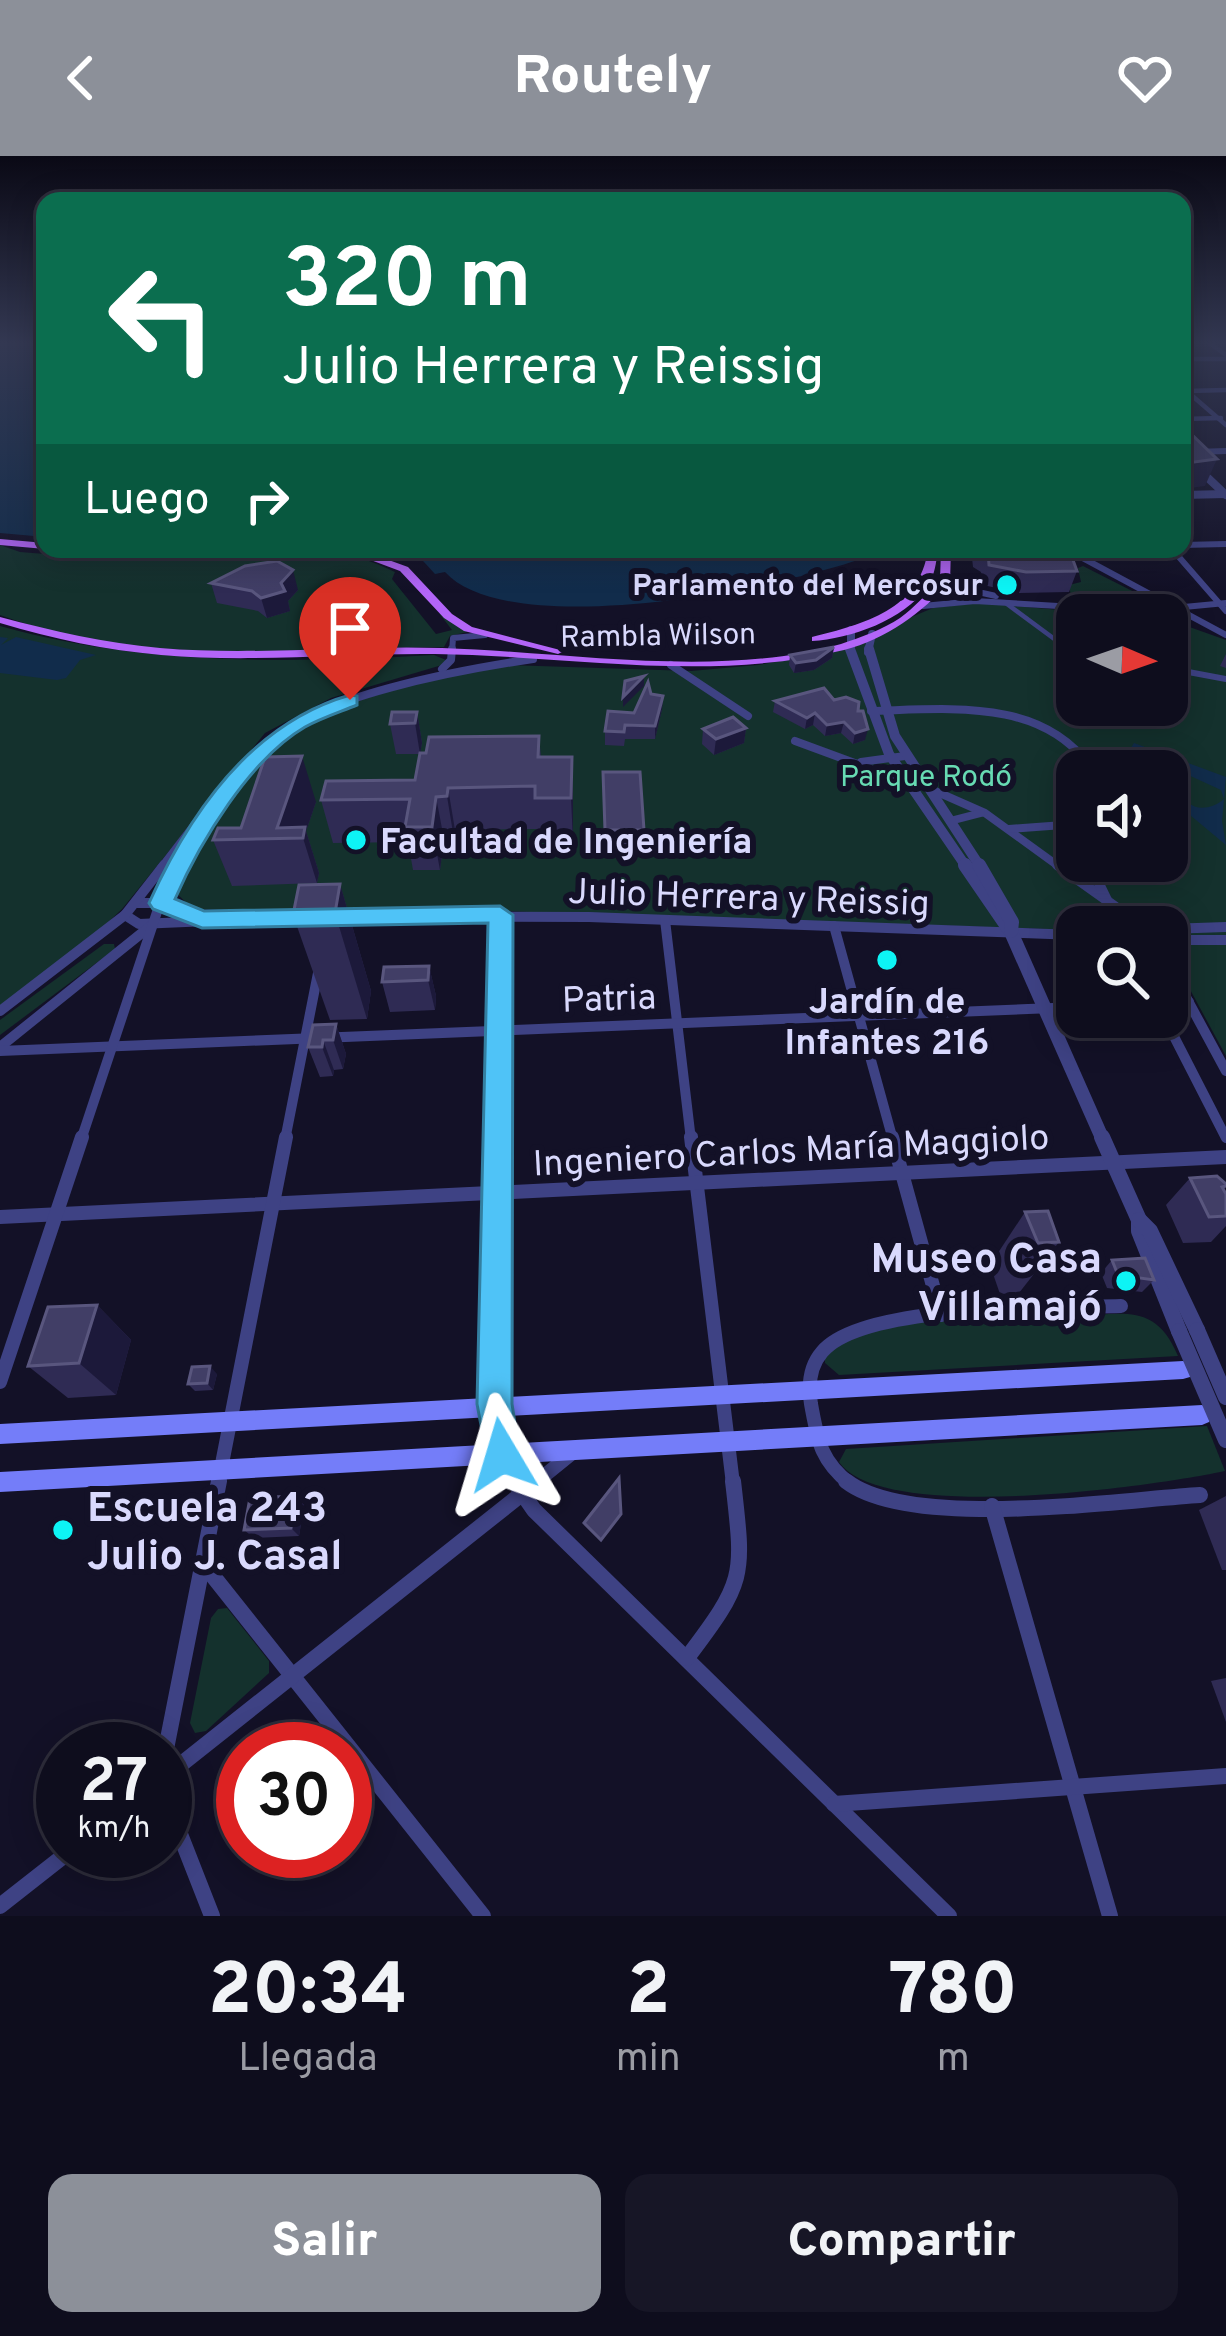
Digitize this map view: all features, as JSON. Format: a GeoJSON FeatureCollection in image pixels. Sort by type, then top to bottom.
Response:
{"type":"FeatureCollection","features":[{"type":"Feature","properties":{"kind":"main road"},"geometry":{"type":"LineString","coordinates":[[2,542],[36,545]]}},
{"type":"Feature","properties":{"kind":"main road","name":"Rambla Wilson"},"geometry":{"type":"LineString","coordinates":[[374,558],[404,569],[454,621],[484,635],[565,652],[674,656],[872,634],[923,606],[947,575]]}},
{"type":"Feature","properties":{"kind":"main road","name":"Rambla Wilson"},"geometry":{"type":"LineString","coordinates":[[0,620],[93,644],[205,657],[450,651],[671,665],[734,662],[849,636],[916,594],[931,574],[932,558]]}},
{"type":"Feature","properties":{"kind":"main road"},"geometry":{"type":"LineString","coordinates":[[946,558],[947,575]]}},
{"type":"Feature","properties":{"kind":"main road"},"geometry":{"type":"LineString","coordinates":[[0,1434],[1184,1370]]}},
{"type":"Feature","properties":{"kind":"main road"},"geometry":{"type":"LineString","coordinates":[[0,1482],[1202,1415]]}},
{"type":"Feature","properties":{"kind":"street"},"geometry":{"type":"LineString","coordinates":[[1191,452],[1226,451]]}},
{"type":"Feature","properties":{"kind":"street"},"geometry":{"type":"LineString","coordinates":[[1191,461],[1226,494]]}},
{"type":"Feature","properties":{"kind":"street"},"geometry":{"type":"LineString","coordinates":[[1191,495],[1226,494]]}},
{"type":"Feature","properties":{"kind":"street"},"geometry":{"type":"LineString","coordinates":[[1191,545],[1226,544]]}},
{"type":"Feature","properties":{"kind":"street"},"geometry":{"type":"LineString","coordinates":[[1080,558],[1137,594]]}},
{"type":"Feature","properties":{"kind":"street"},"geometry":{"type":"LineString","coordinates":[[1180,558],[1224,606]]}},
{"type":"Feature","properties":{"kind":"street"},"geometry":{"type":"LineString","coordinates":[[947,575],[969,590],[1007,604],[1056,640]]}},
{"type":"Feature","properties":{"kind":"street"},"geometry":{"type":"LineString","coordinates":[[923,606],[991,598],[1056,604]]}},
{"type":"Feature","properties":{"kind":"street"},"geometry":{"type":"LineString","coordinates":[[1007,604],[1040,603]]}},
{"type":"Feature","properties":{"kind":"street"},"geometry":{"type":"LineString","coordinates":[[1188,610],[1224,606]]}},
{"type":"Feature","properties":{"kind":"street"},"geometry":{"type":"LineString","coordinates":[[1188,619],[1226,635]]}},
{"type":"Feature","properties":{"kind":"street"},"geometry":{"type":"LineString","coordinates":[[872,634],[868,653],[878,711]]}},
{"type":"Feature","properties":{"kind":"street"},"geometry":{"type":"LineString","coordinates":[[0,1011],[125,915],[250,753],[270,734],[330,703],[441,670],[449,663],[453,638],[484,635]]}},
{"type":"Feature","properties":{"kind":"street"},"geometry":{"type":"LineString","coordinates":[[849,636],[909,782],[1011,932],[1139,1220],[1138,1231],[1226,1397]]}},
{"type":"Feature","properties":{"kind":"street"},"geometry":{"type":"LineString","coordinates":[[0,1382],[161,903],[182,856],[259,752],[280,734],[337,705],[448,671],[533,659]]}},
{"type":"Feature","properties":{"kind":"street"},"geometry":{"type":"LineString","coordinates":[[671,665],[748,716]]}},
{"type":"Feature","properties":{"kind":"street"},"geometry":{"type":"LineString","coordinates":[[1188,672],[1226,679]]}},
{"type":"Feature","properties":{"kind":"street"},"geometry":{"type":"LineString","coordinates":[[878,711],[969,709],[1033,722],[1073,742],[1079,750]]}},
{"type":"Feature","properties":{"kind":"street"},"geometry":{"type":"LineString","coordinates":[[795,741],[909,782]]}},
{"type":"Feature","properties":{"kind":"street"},"geometry":{"type":"LineString","coordinates":[[857,762],[898,757]]}},
{"type":"Feature","properties":{"kind":"street"},"geometry":{"type":"LineString","coordinates":[[898,757],[925,786],[998,893],[1012,922],[1011,932]]}},
{"type":"Feature","properties":{"kind":"street"},"geometry":{"type":"LineString","coordinates":[[925,786],[986,813],[1111,906]]}},
{"type":"Feature","properties":{"kind":"street"},"geometry":{"type":"LineString","coordinates":[[950,821],[963,814],[986,813]]}},
{"type":"Feature","properties":{"kind":"street"},"geometry":{"type":"LineString","coordinates":[[1010,829],[1056,826]]}},
{"type":"Feature","properties":{"kind":"street"},"geometry":{"type":"LineString","coordinates":[[1097,882],[1108,906]]}},
{"type":"Feature","properties":{"kind":"street","name":"Julio Herrera y Reissig"},"geometry":{"type":"LineString","coordinates":[[134,904],[161,903],[202,919]]}},
{"type":"Feature","properties":{"kind":"street","name":"Julio Herrera y Reissig"},"geometry":{"type":"LineString","coordinates":[[125,915],[133,923],[500,915],[1056,934]]}},
{"type":"Feature","properties":{"kind":"street"},"geometry":{"type":"LineString","coordinates":[[500,915],[494,1404],[502,1455],[522,1496],[949,1916]]}},
{"type":"Feature","properties":{"kind":"street"},"geometry":{"type":"LineString","coordinates":[[665,920],[740,1574],[731,1600],[687,1658]]}},
{"type":"Feature","properties":{"kind":"street"},"geometry":{"type":"LineString","coordinates":[[0,1049],[155,921]]}},
{"type":"Feature","properties":{"kind":"street"},"geometry":{"type":"LineString","coordinates":[[834,926],[941,1315]]}},
{"type":"Feature","properties":{"kind":"street"},"geometry":{"type":"LineString","coordinates":[[1188,928],[1226,927]]}},
{"type":"Feature","properties":{"kind":"street"},"geometry":{"type":"LineString","coordinates":[[102,934],[123,935],[130,946]]}},
{"type":"Feature","properties":{"kind":"street"},"geometry":{"type":"LineString","coordinates":[[1188,940],[1226,940]]}},
{"type":"Feature","properties":{"kind":"street"},"geometry":{"type":"LineString","coordinates":[[172,1722],[321,957]]}},
{"type":"Feature","properties":{"kind":"street"},"geometry":{"type":"LineString","coordinates":[[1189,1002],[1226,1071]]}},
{"type":"Feature","properties":{"kind":"street","name":"Patria"},"geometry":{"type":"LineString","coordinates":[[0,1049],[1056,1008]]}},
{"type":"Feature","properties":{"kind":"street"},"geometry":{"type":"LineString","coordinates":[[1175,1038],[1226,1138]]}},
{"type":"Feature","properties":{"kind":"street","name":"Ingeniero Carlos María Maggiolo"},"geometry":{"type":"LineString","coordinates":[[0,1217],[1226,1157]]}},
{"type":"Feature","properties":{"kind":"street"},"geometry":{"type":"LineString","coordinates":[[1121,1306],[941,1315],[889,1321],[842,1335],[812,1365],[811,1389],[825,1464],[833,1475],[864,1492],[937,1510],[1200,1495]]}},
{"type":"Feature","properties":{"kind":"street"},"geometry":{"type":"LineString","coordinates":[[1188,1330],[1226,1440]]}},
{"type":"Feature","properties":{"kind":"street"},"geometry":{"type":"LineString","coordinates":[[192,1756],[574,1452]]}},
{"type":"Feature","properties":{"kind":"street"},"geometry":{"type":"LineString","coordinates":[[992,1506],[1110,1916]]}},
{"type":"Feature","properties":{"kind":"street"},"geometry":{"type":"LineString","coordinates":[[205,1565],[483,1916]]}},
{"type":"Feature","properties":{"kind":"street"},"geometry":{"type":"LineString","coordinates":[[833,1804],[1226,1776]]}},
{"type":"Feature","properties":{"kind":"street"},"geometry":{"type":"LineString","coordinates":[[192,1865],[212,1916]]}},
{"type":"Feature","properties":{"kind":"street"},"geometry":{"type":"LineString","coordinates":[[0,1906],[36,1878]]}},
{"type":"Feature","properties":{"kind":"green space"},"geometry":{"type":"Polygon","coordinates":[[[0,545],[36,553],[36,558],[358,558],[395,572],[392,579],[436,634],[452,630],[439,613],[467,632],[450,636],[444,647],[164,649],[54,632],[0,615],[0,545]]]}},
{"type":"Feature","properties":{"kind":"green space"},"geometry":{"type":"Polygon","coordinates":[[[1083,566],[1138,594],[1071,594],[1069,585],[1081,582],[1078,568],[1083,566]]]}},
{"type":"Feature","properties":{"kind":"green space","name":"Parque Rodó"},"geometry":{"type":"Polygon","coordinates":[[[979,603],[1056,610],[1056,726],[1188,726],[1188,626],[1226,640],[1226,1056],[1188,986],[1188,906],[1056,906],[1056,929],[499,911],[193,909],[175,892],[184,861],[264,754],[286,733],[354,702],[452,672],[506,665],[691,671],[825,653],[933,608],[979,603]]]}},
{"type":"Feature","properties":{"kind":"green space"},"geometry":{"type":"Polygon","coordinates":[[[0,626],[107,649],[161,655],[270,660],[434,655],[446,660],[331,698],[265,733],[122,909],[0,1006],[0,626]]]}},
{"type":"Feature","properties":{"kind":"green space"},"geometry":{"type":"Polygon","coordinates":[[[104,944],[114,944],[115,949],[0,1035],[0,1020],[104,944]]]}},
{"type":"Feature","properties":{"kind":"green space"},"geometry":{"type":"Polygon","coordinates":[[[1120,1314],[1158,1326],[1178,1356],[839,1375],[825,1363],[825,1355],[850,1339],[909,1322],[1120,1314]]]}},
{"type":"Feature","properties":{"kind":"green space"},"geometry":{"type":"Polygon","coordinates":[[[1207,1426],[1225,1471],[1084,1491],[1023,1496],[908,1492],[865,1481],[839,1462],[846,1449],[1207,1426]]]}},
{"type":"Feature","properties":{"kind":"green space"},"geometry":{"type":"Polygon","coordinates":[[[227,1608],[269,1661],[269,1673],[206,1731],[195,1733],[190,1722],[211,1618],[218,1609],[227,1608]]]}},
{"type":"Feature","properties":{"kind":"water"},"geometry":{"type":"Polygon","coordinates":[[[0,426],[36,426],[36,536],[0,533],[0,426]]]}},
{"type":"Feature","properties":{"kind":"water"},"geometry":{"type":"Polygon","coordinates":[[[420,558],[862,558],[728,591],[592,606],[530,604],[480,593],[445,572],[435,574],[420,558]]]}},
{"type":"Feature","properties":{"kind":"water"},"geometry":{"type":"Polygon","coordinates":[[[0,637],[8,638],[1,645],[16,637],[96,655],[80,660],[66,678],[57,680],[0,673],[0,637]]]}},
{"type":"Feature","properties":{"kind":"water"},"geometry":{"type":"Polygon","coordinates":[[[1188,763],[1226,777],[1224,799],[1221,790],[1188,775],[1188,763]]]}},
{"type":"Feature","properties":{"kind":"water"},"geometry":{"type":"Polygon","coordinates":[[[1224,799],[1226,845],[1188,813],[1188,801],[1194,806],[1212,806],[1224,799]]]}},
{"type":"Feature","properties":{"kind":"building"},"geometry":{"type":"Polygon","coordinates":[[[1191,434],[1217,459],[1191,462],[1191,434]]]}},
{"type":"Feature","properties":{"kind":"building"},"geometry":{"type":"Polygon","coordinates":[[[988,558],[1072,558],[1077,571],[1026,572],[989,565],[988,558]]]}},
{"type":"Feature","properties":{"kind":"building"},"geometry":{"type":"Polygon","coordinates":[[[277,561],[293,570],[281,583],[285,591],[261,598],[252,591],[211,583],[245,566],[277,561]]]}},
{"type":"Feature","properties":{"kind":"building"},"geometry":{"type":"Polygon","coordinates":[[[834,647],[816,660],[796,663],[790,655],[834,647]]]}},
{"type":"Feature","properties":{"kind":"building"},"geometry":{"type":"Polygon","coordinates":[[[644,676],[623,697],[625,681],[644,676]]]}},
{"type":"Feature","properties":{"kind":"building"},"geometry":{"type":"Polygon","coordinates":[[[648,682],[651,694],[663,696],[655,726],[625,725],[624,732],[605,731],[608,711],[634,713],[648,682]]]}},
{"type":"Feature","properties":{"kind":"building"},"geometry":{"type":"Polygon","coordinates":[[[824,688],[834,700],[846,697],[859,702],[858,711],[863,711],[868,729],[855,733],[844,722],[827,725],[815,713],[807,718],[775,701],[824,688]]]}},
{"type":"Feature","properties":{"kind":"building"},"geometry":{"type":"Polygon","coordinates":[[[392,712],[417,712],[415,723],[390,724],[392,712]]]}},
{"type":"Feature","properties":{"kind":"building"},"geometry":{"type":"Polygon","coordinates":[[[733,717],[746,728],[716,739],[703,729],[733,717]]]}},
{"type":"Feature","properties":{"kind":"building"},"geometry":{"type":"Polygon","coordinates":[[[539,736],[538,757],[572,757],[571,798],[535,798],[535,786],[448,788],[447,796],[436,797],[432,827],[405,827],[410,799],[321,800],[326,781],[415,780],[420,753],[426,753],[429,737],[539,736]]]}},
{"type":"Feature","properties":{"kind":"building"},"geometry":{"type":"Polygon","coordinates":[[[302,756],[277,828],[305,827],[303,838],[213,840],[218,828],[241,828],[265,757],[302,756]]]}},
{"type":"Feature","properties":{"kind":"building"},"geometry":{"type":"Polygon","coordinates":[[[603,772],[640,772],[644,830],[605,830],[603,772]]]}},
{"type":"Feature","properties":{"kind":"building"},"geometry":{"type":"Polygon","coordinates":[[[340,884],[335,913],[293,915],[299,885],[340,884]]]}},
{"type":"Feature","properties":{"kind":"building"},"geometry":{"type":"Polygon","coordinates":[[[429,966],[428,980],[382,982],[384,967],[429,966]]]}},
{"type":"Feature","properties":{"kind":"building"},"geometry":{"type":"Polygon","coordinates":[[[336,1024],[333,1040],[323,1040],[322,1047],[308,1047],[313,1025],[336,1024]]]}},
{"type":"Feature","properties":{"kind":"building"},"geometry":{"type":"Polygon","coordinates":[[[1217,1176],[1226,1184],[1222,1187],[1226,1216],[1209,1217],[1190,1178],[1217,1176]]]}},
{"type":"Feature","properties":{"kind":"building"},"geometry":{"type":"Polygon","coordinates":[[[1048,1211],[1059,1242],[1038,1243],[1025,1212],[1048,1211]]]}},
{"type":"Feature","properties":{"kind":"building"},"geometry":{"type":"Polygon","coordinates":[[[1145,1258],[1154,1280],[1118,1275],[1112,1260],[1145,1258]]]}},
{"type":"Feature","properties":{"kind":"building"},"geometry":{"type":"Polygon","coordinates":[[[97,1305],[79,1363],[28,1366],[48,1307],[97,1305]]]}},
{"type":"Feature","properties":{"kind":"building"},"geometry":{"type":"Polygon","coordinates":[[[210,1366],[207,1383],[188,1384],[192,1367],[210,1366]]]}},
{"type":"Feature","properties":{"kind":"building"},"geometry":{"type":"Polygon","coordinates":[[[619,1478],[621,1514],[601,1540],[584,1523],[619,1478]]]}},
{"type":"Feature","properties":{"kind":"building"},"geometry":{"type":"Polygon","coordinates":[[[295,1496],[291,1528],[244,1530],[250,1498],[295,1496]]]}},
{"type":"Feature","properties":{"kind":"place","name":"Parlamento del Mercosur"},"geometry":{"type":"Point","coordinates":[1007,585]}},
{"type":"Feature","properties":{"kind":"place","name":"Facultad de Ingeniería"},"geometry":{"type":"Point","coordinates":[356,840]}},
{"type":"Feature","properties":{"kind":"place","name":"Jardín de Infantes 216"},"geometry":{"type":"Point","coordinates":[887,960]}},
{"type":"Feature","properties":{"kind":"place","name":"Museo Casa Villamajó"},"geometry":{"type":"Point","coordinates":[1126,1281]}},
{"type":"Feature","properties":{"kind":"place","name":"Escuela 243 Julio J. Casal"},"geometry":{"type":"Point","coordinates":[63,1530]}},
{"type":"Feature","properties":{"kind":"route"},"geometry":{"type":"LineString","coordinates":[[350,700],[298,723],[259,752],[182,856],[161,903],[202,919],[500,915],[494,1404],[502,1455]]}}]}
